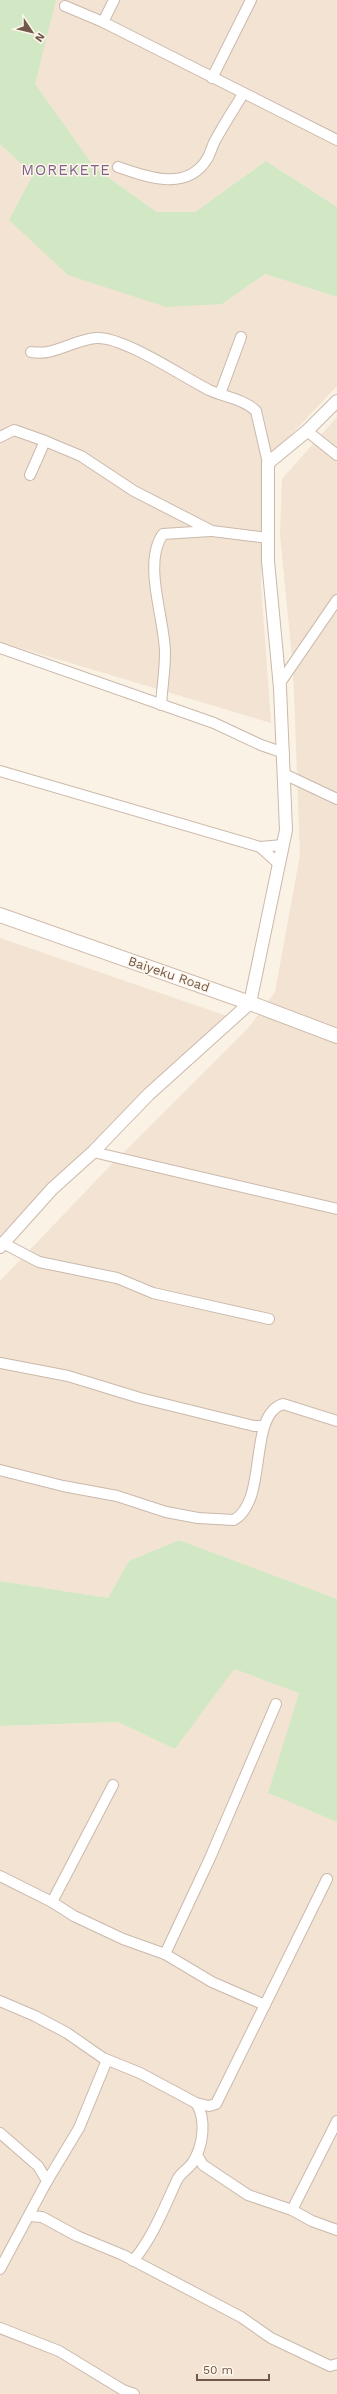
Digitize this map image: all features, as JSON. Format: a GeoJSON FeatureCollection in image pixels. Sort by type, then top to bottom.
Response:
{"type":"FeatureCollection","features":[{"type":"Feature","properties":{"kind":"main road","name":"Baiyeku Road"},"geometry":{"type":"LineString","coordinates":[[0,915],[250,1003],[337,1036]]}},
{"type":"Feature","properties":{"kind":"street"},"geometry":{"type":"LineString","coordinates":[[103,22],[114,0]]}},
{"type":"Feature","properties":{"kind":"street"},"geometry":{"type":"LineString","coordinates":[[212,78],[251,0]]}},
{"type":"Feature","properties":{"kind":"street"},"geometry":{"type":"LineString","coordinates":[[66,6],[103,22],[243,94],[337,140]]}},
{"type":"Feature","properties":{"kind":"street"},"geometry":{"type":"LineString","coordinates":[[118,167],[160,180],[190,175],[198,170],[208,159],[216,139],[243,94]]}},
{"type":"Feature","properties":{"kind":"street"},"geometry":{"type":"LineString","coordinates":[[220,394],[241,337]]}},
{"type":"Feature","properties":{"kind":"street"},"geometry":{"type":"LineString","coordinates":[[31,352],[44,354],[96,338],[110,341],[144,353],[161,365],[220,394],[251,405],[256,411],[268,463],[268,538],[280,683],[286,830],[250,1003],[149,1094],[93,1152],[52,1189],[2,1245],[39,1262],[117,1278],[153,1293],[269,1319]]}},
{"type":"Feature","properties":{"kind":"street"},"geometry":{"type":"LineString","coordinates":[[268,463],[307,431],[337,401]]}},
{"type":"Feature","properties":{"kind":"street"},"geometry":{"type":"LineString","coordinates":[[0,437],[14,430],[81,456],[144,497],[212,531]]}},
{"type":"Feature","properties":{"kind":"street"},"geometry":{"type":"LineString","coordinates":[[307,431],[337,455]]}},
{"type":"Feature","properties":{"kind":"street"},"geometry":{"type":"LineString","coordinates":[[30,475],[45,441]]}},
{"type":"Feature","properties":{"kind":"street"},"geometry":{"type":"LineString","coordinates":[[161,705],[165,653],[154,572],[155,549],[163,534],[212,531],[268,538]]}},
{"type":"Feature","properties":{"kind":"street"},"geometry":{"type":"LineString","coordinates":[[280,683],[337,600]]}},
{"type":"Feature","properties":{"kind":"street"},"geometry":{"type":"LineString","coordinates":[[0,648],[214,723],[261,745],[284,753]]}},
{"type":"Feature","properties":{"kind":"street"},"geometry":{"type":"LineString","coordinates":[[0,771],[260,847],[283,845]]}},
{"type":"Feature","properties":{"kind":"street"},"geometry":{"type":"LineString","coordinates":[[284,774],[337,799]]}},
{"type":"Feature","properties":{"kind":"street"},"geometry":{"type":"LineString","coordinates":[[260,847],[279,864]]}},
{"type":"Feature","properties":{"kind":"street"},"geometry":{"type":"LineString","coordinates":[[93,1152],[337,1209]]}},
{"type":"Feature","properties":{"kind":"street"},"geometry":{"type":"LineString","coordinates":[[0,1362],[68,1376],[140,1398],[254,1426],[264,1426]]}},
{"type":"Feature","properties":{"kind":"street"},"geometry":{"type":"LineString","coordinates":[[0,1470],[62,1486],[117,1496],[166,1512],[198,1518],[234,1520],[242,1513],[248,1504],[254,1482],[264,1426],[275,1409],[283,1404],[337,1421]]}},
{"type":"Feature","properties":{"kind":"street"},"geometry":{"type":"LineString","coordinates":[[165,1954],[210,1858],[276,1704]]}},
{"type":"Feature","properties":{"kind":"street"},"geometry":{"type":"LineString","coordinates":[[52,1902],[113,1785]]}},
{"type":"Feature","properties":{"kind":"street"},"geometry":{"type":"LineString","coordinates":[[0,1876],[52,1902],[74,1916],[123,1939],[165,1954],[212,1982],[265,2004]]}},
{"type":"Feature","properties":{"kind":"street"},"geometry":{"type":"LineString","coordinates":[[0,2001],[67,2033],[107,2060],[140,2073],[196,2103],[209,2106],[216,2104],[328,1879]]}},
{"type":"Feature","properties":{"kind":"street"},"geometry":{"type":"LineString","coordinates":[[0,2269],[47,2181],[79,2128],[107,2060]]}},
{"type":"Feature","properties":{"kind":"street"},"geometry":{"type":"LineString","coordinates":[[196,2103],[203,2115]]}},
{"type":"Feature","properties":{"kind":"street"},"geometry":{"type":"LineString","coordinates":[[133,2261],[147,2244],[178,2178],[189,2167],[197,2155],[202,2137],[203,2115],[209,2106]]}},
{"type":"Feature","properties":{"kind":"street"},"geometry":{"type":"LineString","coordinates":[[292,2210],[337,2121]]}},
{"type":"Feature","properties":{"kind":"street"},"geometry":{"type":"LineString","coordinates":[[0,2133],[38,2166],[47,2181]]}},
{"type":"Feature","properties":{"kind":"street"},"geometry":{"type":"LineString","coordinates":[[197,2155],[203,2165],[248,2195],[292,2210],[312,2221],[337,2230]]}},
{"type":"Feature","properties":{"kind":"street"},"geometry":{"type":"LineString","coordinates":[[189,2167],[203,2165]]}},
{"type":"Feature","properties":{"kind":"street"},"geometry":{"type":"LineString","coordinates":[[36,2204],[42,2217]]}},
{"type":"Feature","properties":{"kind":"street"},"geometry":{"type":"LineString","coordinates":[[29,2216],[42,2217],[133,2261],[241,2317],[271,2338],[323,2364],[330,2366],[337,2364]]}},
{"type":"Feature","properties":{"kind":"street"},"geometry":{"type":"LineString","coordinates":[[0,2328],[59,2351],[123,2390],[134,2394]]}},
{"type":"Feature","properties":{"kind":"shaded area"},"geometry":{"type":"Polygon","coordinates":[[[56,0],[337,0],[337,207],[266,161],[195,212],[157,212],[95,168],[34,84],[56,0]]]}},
{"type":"Feature","properties":{"kind":"shaded area"},"geometry":{"type":"Polygon","coordinates":[[[0,144],[33,175],[222,304],[265,274],[337,297],[337,386],[276,451],[265,493],[261,585],[271,723],[0,642],[0,144]]]}},
{"type":"Feature","properties":{"kind":"shaded area"},"geometry":{"type":"Polygon","coordinates":[[[337,417],[337,1599],[179,1540],[129,1561],[108,1598],[0,1581],[0,1281],[110,1166],[249,1027],[275,992],[300,855],[293,667],[280,535],[282,479],[337,417]]]}},
{"type":"Feature","properties":{"kind":"shaded area"},"geometry":{"type":"Polygon","coordinates":[[[0,938],[227,1016],[36,1200],[0,1241],[0,938]]]}},
{"type":"Feature","properties":{"kind":"shaded area"},"geometry":{"type":"Polygon","coordinates":[[[233,1669],[300,1692],[268,1793],[337,1822],[337,2394],[0,2394],[0,1726],[118,1722],[175,1749],[233,1669]]]}},
{"type":"Feature","properties":{"kind":"green space"},"geometry":{"type":"Polygon","coordinates":[[[0,0],[56,0],[35,84],[95,168],[157,212],[195,212],[266,161],[337,207],[337,297],[265,274],[222,304],[166,307],[68,275],[9,220],[33,175],[0,144],[0,0]]]}},
{"type":"Feature","properties":{"kind":"green space"},"geometry":{"type":"Polygon","coordinates":[[[179,1540],[337,1599],[337,1822],[268,1793],[299,1693],[234,1669],[175,1749],[118,1722],[0,1726],[0,1581],[108,1598],[129,1561],[179,1540]]]}},
{"type":"Feature","properties":{"kind":"district","name":"MOREKETE"},"geometry":{"type":"Point","coordinates":[66,170]}}]}
